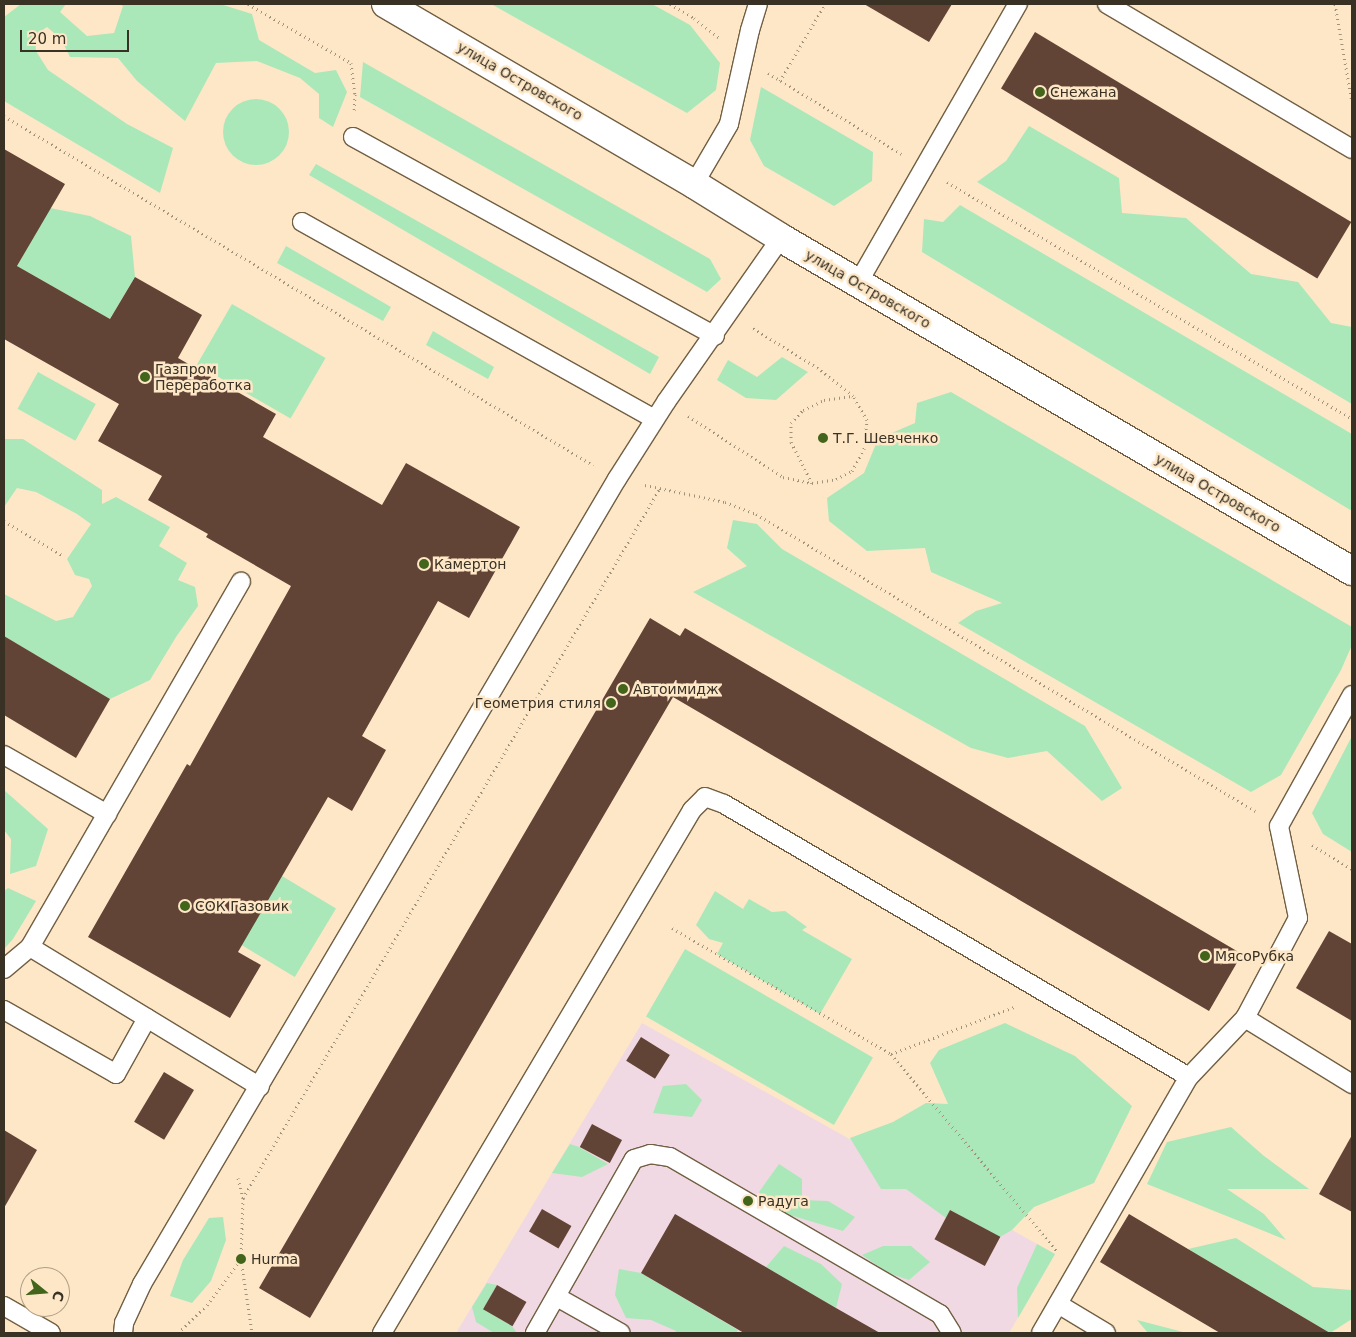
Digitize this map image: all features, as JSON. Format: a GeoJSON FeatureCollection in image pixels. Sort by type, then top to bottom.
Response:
{"type":"FeatureCollection","features":[{"type":"Feature","properties":{"kind":"main road","name":"улица Островского"},"geometry":{"type":"LineString","coordinates":[[386,4],[694,184],[781,238],[1352,571]]}},
{"type":"Feature","properties":{"kind":"lane"},"geometry":{"type":"LineString","coordinates":[[694,184],[729,124],[750,30],[758,4]]}},
{"type":"Feature","properties":{"kind":"lane"},"geometry":{"type":"LineString","coordinates":[[858,283],[1018,4]]}},
{"type":"Feature","properties":{"kind":"lane"},"geometry":{"type":"LineString","coordinates":[[1106,4],[1352,149]]}},
{"type":"Feature","properties":{"kind":"lane"},"geometry":{"type":"LineString","coordinates":[[353,137],[715,336]]}},
{"type":"Feature","properties":{"kind":"lane"},"geometry":{"type":"LineString","coordinates":[[302,222],[655,419]]}},
{"type":"Feature","properties":{"kind":"lane"},"geometry":{"type":"LineString","coordinates":[[123,1333],[124,1324],[142,1284],[260,1087],[617,479],[666,402],[715,336],[781,238]]}},
{"type":"Feature","properties":{"kind":"lane"},"geometry":{"type":"LineString","coordinates":[[4,969],[30,947],[241,582]]}},
{"type":"Feature","properties":{"kind":"lane"},"geometry":{"type":"LineString","coordinates":[[1042,1333],[1075,1272],[1189,1077],[1246,1018],[1298,918],[1280,826],[1352,695]]}},
{"type":"Feature","properties":{"kind":"lane"},"geometry":{"type":"LineString","coordinates":[[4,755],[107,814]]}},
{"type":"Feature","properties":{"kind":"lane"},"geometry":{"type":"LineString","coordinates":[[382,1333],[692,810],[705,797],[724,804],[1189,1077]]}},
{"type":"Feature","properties":{"kind":"lane"},"geometry":{"type":"LineString","coordinates":[[30,947],[260,1087]]}},
{"type":"Feature","properties":{"kind":"lane"},"geometry":{"type":"LineString","coordinates":[[4,1010],[116,1074],[147,1018]]}},
{"type":"Feature","properties":{"kind":"lane"},"geometry":{"type":"LineString","coordinates":[[1246,1018],[1352,1084]]}},
{"type":"Feature","properties":{"kind":"lane"},"geometry":{"type":"LineString","coordinates":[[535,1333],[634,1159],[650,1154],[670,1157],[932,1309],[940,1314],[952,1333]]}},
{"type":"Feature","properties":{"kind":"lane"},"geometry":{"type":"LineString","coordinates":[[557,1297],[620,1333]]}},
{"type":"Feature","properties":{"kind":"lane"},"geometry":{"type":"LineString","coordinates":[[1058,1304],[1106,1333]]}},
{"type":"Feature","properties":{"kind":"lane"},"geometry":{"type":"LineString","coordinates":[[4,1306],[51,1333]]}},
{"type":"Feature","properties":{"kind":"path"},"geometry":{"type":"LineString","coordinates":[[248,4],[351,63],[355,94],[353,137]]}},
{"type":"Feature","properties":{"kind":"path"},"geometry":{"type":"LineString","coordinates":[[670,4],[694,18],[744,58],[780,81],[925,169],[1352,419]]}},
{"type":"Feature","properties":{"kind":"path"},"geometry":{"type":"LineString","coordinates":[[780,81],[825,4]]}},
{"type":"Feature","properties":{"kind":"path"},"geometry":{"type":"LineString","coordinates":[[1335,4],[1352,102]]}},
{"type":"Feature","properties":{"kind":"path"},"geometry":{"type":"LineString","coordinates":[[4,116],[617,479],[725,502],[756,514],[1352,869]]}},
{"type":"Feature","properties":{"kind":"path"},"geometry":{"type":"LineString","coordinates":[[666,402],[783,477],[812,483],[836,479],[852,471],[864,448],[866,420],[853,396],[818,368],[730,314]]}},
{"type":"Feature","properties":{"kind":"path"},"geometry":{"type":"LineString","coordinates":[[812,483],[791,442],[791,423],[803,410],[824,400],[853,396]]}},
{"type":"Feature","properties":{"kind":"path"},"geometry":{"type":"LineString","coordinates":[[252,1333],[240,1259],[243,1198],[660,488]]}},
{"type":"Feature","properties":{"kind":"path"},"geometry":{"type":"LineString","coordinates":[[4,521],[62,555]]}},
{"type":"Feature","properties":{"kind":"path"},"geometry":{"type":"LineString","coordinates":[[672,928],[891,1054],[1075,1272]]}},
{"type":"Feature","properties":{"kind":"path"},"geometry":{"type":"LineString","coordinates":[[891,1054],[1046,994]]}},
{"type":"Feature","properties":{"kind":"path"},"geometry":{"type":"LineString","coordinates":[[178,1333],[207,1305],[240,1259]]}},
{"type":"Feature","properties":{"kind":"shaded area","name":"Радуга"},"geometry":{"type":"Polygon","coordinates":[[[642,1023],[1055,1254],[1009,1333],[456,1333],[642,1023]]]}},
{"type":"Feature","properties":{"kind":"green space"},"geometry":{"type":"Polygon","coordinates":[[[21,4],[66,4],[60,12],[87,36],[114,33],[123,6],[119,4],[220,4],[252,14],[259,40],[315,73],[336,70],[347,92],[333,127],[319,118],[319,94],[300,78],[257,61],[216,63],[185,121],[137,81],[118,58],[70,57],[61,39],[47,27],[35,35],[36,51],[48,70],[127,124],[173,148],[160,193],[4,101],[4,17],[21,4]]]}},
{"type":"Feature","properties":{"kind":"green space"},"geometry":{"type":"Polygon","coordinates":[[[491,4],[652,4],[690,25],[720,63],[716,90],[687,113],[491,4]]]}},
{"type":"Feature","properties":{"kind":"green space"},"geometry":{"type":"Polygon","coordinates":[[[363,62],[710,259],[721,279],[707,292],[360,97],[363,62]]]}},
{"type":"Feature","properties":{"kind":"green space"},"geometry":{"type":"Polygon","coordinates":[[[761,87],[873,152],[872,181],[834,206],[764,166],[750,140],[761,87]]]}},
{"type":"Feature","properties":{"kind":"green space"},"geometry":{"type":"Polygon","coordinates":[[[256,99],[268,102],[279,109],[286,120],[289,132],[286,144],[279,155],[268,162],[256,165],[244,162],[233,155],[226,144],[223,132],[226,120],[233,109],[244,102],[256,99]]]}},
{"type":"Feature","properties":{"kind":"green space"},"geometry":{"type":"Polygon","coordinates":[[[1029,126],[1119,178],[1122,213],[1186,218],[1251,274],[1298,282],[1331,323],[1352,327],[1352,404],[977,182],[1006,161],[1029,126]]]}},
{"type":"Feature","properties":{"kind":"green space"},"geometry":{"type":"Polygon","coordinates":[[[316,164],[659,357],[650,374],[309,175],[316,164]]]}},
{"type":"Feature","properties":{"kind":"green space"},"geometry":{"type":"Polygon","coordinates":[[[960,205],[1352,434],[1352,511],[922,252],[924,219],[943,222],[960,205]]]}},
{"type":"Feature","properties":{"kind":"green space"},"geometry":{"type":"Polygon","coordinates":[[[50,208],[90,216],[131,236],[135,277],[110,319],[17,266],[50,208]]]}},
{"type":"Feature","properties":{"kind":"green space"},"geometry":{"type":"Polygon","coordinates":[[[286,246],[391,307],[383,321],[277,263],[286,246]]]}},
{"type":"Feature","properties":{"kind":"green space"},"geometry":{"type":"Polygon","coordinates":[[[232,304],[326,358],[291,419],[197,365],[232,304]]]}},
{"type":"Feature","properties":{"kind":"green space"},"geometry":{"type":"Polygon","coordinates":[[[433,331],[494,367],[488,379],[426,345],[433,331]]]}},
{"type":"Feature","properties":{"kind":"green space"},"geometry":{"type":"Polygon","coordinates":[[[782,357],[808,372],[776,400],[746,398],[717,380],[728,360],[757,377],[782,357]]]}},
{"type":"Feature","properties":{"kind":"green space"},"geometry":{"type":"Polygon","coordinates":[[[38,372],[96,404],[75,441],[18,409],[38,372]]]}},
{"type":"Feature","properties":{"kind":"green space"},"geometry":{"type":"Polygon","coordinates":[[[951,392],[1352,627],[1352,645],[1341,670],[1281,775],[1251,792],[958,623],[976,611],[1002,603],[931,572],[925,548],[867,551],[829,521],[827,498],[864,473],[878,439],[915,423],[917,403],[951,392]]]}},
{"type":"Feature","properties":{"kind":"green space"},"geometry":{"type":"Polygon","coordinates":[[[4,439],[23,439],[102,490],[102,504],[116,497],[170,527],[159,546],[187,563],[178,580],[195,587],[198,606],[176,637],[150,680],[110,699],[4,636],[4,594],[56,621],[73,617],[92,586],[89,579],[75,575],[67,559],[91,524],[77,514],[36,492],[17,488],[4,507],[4,439]]]}},
{"type":"Feature","properties":{"kind":"green space"},"geometry":{"type":"Polygon","coordinates":[[[733,520],[757,524],[782,549],[1085,726],[1122,788],[1102,801],[1047,751],[1008,758],[971,748],[693,592],[747,566],[727,548],[733,520]]]}},
{"type":"Feature","properties":{"kind":"green space"},"geometry":{"type":"Polygon","coordinates":[[[1352,736],[1352,852],[1323,834],[1312,813],[1352,736]]]}},
{"type":"Feature","properties":{"kind":"green space"},"geometry":{"type":"Polygon","coordinates":[[[4,790],[48,829],[36,866],[10,874],[11,839],[4,830],[4,790]]]}},
{"type":"Feature","properties":{"kind":"green space"},"geometry":{"type":"Polygon","coordinates":[[[282,876],[336,908],[295,977],[241,945],[282,876]]]}},
{"type":"Feature","properties":{"kind":"green space"},"geometry":{"type":"Polygon","coordinates":[[[8,888],[36,901],[13,939],[4,949],[4,891],[8,888]]]}},
{"type":"Feature","properties":{"kind":"green space"},"geometry":{"type":"Polygon","coordinates":[[[715,891],[743,909],[749,899],[772,912],[785,911],[807,927],[802,930],[852,959],[820,1014],[717,954],[723,943],[709,939],[696,925],[715,891]]]}},
{"type":"Feature","properties":{"kind":"green space"},"geometry":{"type":"Polygon","coordinates":[[[685,949],[873,1058],[834,1125],[646,1017],[685,949]]]}},
{"type":"Feature","properties":{"kind":"green space"},"geometry":{"type":"Polygon","coordinates":[[[1005,1023],[1075,1056],[1132,1106],[1094,1183],[1034,1207],[1012,1230],[1000,1237],[950,1210],[946,1218],[906,1189],[881,1189],[850,1138],[893,1122],[926,1103],[948,1104],[930,1063],[939,1050],[1005,1023]]]}},
{"type":"Feature","properties":{"kind":"green space"},"geometry":{"type":"Polygon","coordinates":[[[686,1084],[702,1100],[692,1117],[653,1113],[663,1086],[686,1084]]]}},
{"type":"Feature","properties":{"kind":"green space"},"geometry":{"type":"Polygon","coordinates":[[[1231,1127],[1264,1156],[1309,1189],[1227,1189],[1264,1214],[1286,1240],[1147,1184],[1167,1142],[1231,1127]]]}},
{"type":"Feature","properties":{"kind":"green space"},"geometry":{"type":"Polygon","coordinates":[[[570,1144],[579,1147],[608,1164],[582,1177],[552,1173],[570,1144]]]}},
{"type":"Feature","properties":{"kind":"green space"},"geometry":{"type":"Polygon","coordinates":[[[779,1164],[802,1179],[802,1200],[828,1201],[855,1217],[843,1231],[793,1216],[767,1212],[759,1192],[779,1164]]]}},
{"type":"Feature","properties":{"kind":"green space"},"geometry":{"type":"Polygon","coordinates":[[[223,1217],[226,1240],[211,1281],[192,1303],[170,1296],[183,1260],[209,1218],[223,1217]]]}},
{"type":"Feature","properties":{"kind":"green space"},"geometry":{"type":"Polygon","coordinates":[[[1236,1238],[1313,1287],[1352,1290],[1352,1319],[1330,1333],[1188,1249],[1236,1238]]]}},
{"type":"Feature","properties":{"kind":"green space"},"geometry":{"type":"Polygon","coordinates":[[[1037,1244],[1055,1254],[1018,1318],[1017,1288],[1037,1244]]]}},
{"type":"Feature","properties":{"kind":"green space"},"geometry":{"type":"Polygon","coordinates":[[[784,1246],[821,1264],[842,1284],[836,1308],[766,1267],[784,1246]]]}},
{"type":"Feature","properties":{"kind":"green space"},"geometry":{"type":"Polygon","coordinates":[[[883,1246],[911,1246],[930,1262],[909,1280],[888,1273],[862,1255],[883,1246]]]}},
{"type":"Feature","properties":{"kind":"green space"},"geometry":{"type":"Polygon","coordinates":[[[619,1269],[641,1273],[738,1330],[736,1333],[675,1333],[676,1331],[651,1320],[626,1318],[615,1295],[619,1269]]]}},
{"type":"Feature","properties":{"kind":"green space"},"geometry":{"type":"Polygon","coordinates":[[[487,1283],[497,1285],[483,1309],[512,1326],[517,1333],[494,1333],[476,1322],[472,1307],[487,1283]]]}},
{"type":"Feature","properties":{"kind":"green space"},"geometry":{"type":"Polygon","coordinates":[[[1137,1320],[1187,1333],[1148,1333],[1137,1320]]]}},
{"type":"Feature","properties":{"kind":"building"},"geometry":{"type":"Polygon","coordinates":[[[864,4],[952,4],[929,42],[864,4]]]}},
{"type":"Feature","properties":{"kind":"building"},"geometry":{"type":"Polygon","coordinates":[[[1035,32],[1351,222],[1317,279],[1001,89],[1035,32]]]}},
{"type":"Feature","properties":{"kind":"building"},"geometry":{"type":"Polygon","coordinates":[[[4,149],[65,184],[17,266],[110,319],[135,277],[202,315],[178,358],[276,414],[263,437],[382,505],[406,463],[520,527],[469,618],[438,601],[362,736],[386,750],[352,811],[328,797],[238,952],[261,965],[230,1018],[88,937],[187,764],[190,766],[291,586],[206,537],[208,534],[148,500],[162,476],[98,441],[119,404],[4,339],[4,149]]]}},
{"type":"Feature","properties":{"kind":"building"},"geometry":{"type":"Polygon","coordinates":[[[650,618],[680,636],[685,628],[1242,954],[1209,1011],[673,697],[310,1318],[259,1288],[650,618]]]}},
{"type":"Feature","properties":{"kind":"building"},"geometry":{"type":"Polygon","coordinates":[[[4,636],[110,699],[76,758],[4,715],[4,636]]]}},
{"type":"Feature","properties":{"kind":"building"},"geometry":{"type":"Polygon","coordinates":[[[1329,931],[1352,944],[1352,1021],[1296,988],[1329,931]]]}},
{"type":"Feature","properties":{"kind":"building"},"geometry":{"type":"Polygon","coordinates":[[[641,1037],[670,1055],[655,1079],[626,1061],[641,1037]]]}},
{"type":"Feature","properties":{"kind":"building"},"geometry":{"type":"Polygon","coordinates":[[[164,1072],[194,1090],[164,1140],[134,1122],[164,1072]]]}},
{"type":"Feature","properties":{"kind":"building"},"geometry":{"type":"Polygon","coordinates":[[[592,1124],[622,1140],[610,1163],[580,1147],[592,1124]]]}},
{"type":"Feature","properties":{"kind":"building"},"geometry":{"type":"Polygon","coordinates":[[[4,1130],[37,1150],[4,1208],[4,1130]]]}},
{"type":"Feature","properties":{"kind":"building"},"geometry":{"type":"Polygon","coordinates":[[[1352,1135],[1352,1212],[1319,1194],[1352,1135]]]}},
{"type":"Feature","properties":{"kind":"building"},"geometry":{"type":"Polygon","coordinates":[[[542,1209],[571,1226],[558,1249],[529,1232],[542,1209]]]}},
{"type":"Feature","properties":{"kind":"building"},"geometry":{"type":"Polygon","coordinates":[[[950,1210],[1000,1237],[985,1266],[935,1239],[950,1210]]]}},
{"type":"Feature","properties":{"kind":"building"},"geometry":{"type":"Polygon","coordinates":[[[675,1214],[880,1333],[744,1333],[641,1273],[675,1214]]]}},
{"type":"Feature","properties":{"kind":"building"},"geometry":{"type":"Polygon","coordinates":[[[1129,1214],[1330,1333],[1220,1333],[1142,1287],[1100,1262],[1129,1214]]]}},
{"type":"Feature","properties":{"kind":"building"},"geometry":{"type":"Polygon","coordinates":[[[497,1285],[526,1302],[512,1326],[483,1309],[497,1285]]]}},
{"type":"Feature","properties":{"kind":"place","name":"Снежана"},"geometry":{"type":"Point","coordinates":[1040,92]}},
{"type":"Feature","properties":{"kind":"place","name":"Газпром Переработка"},"geometry":{"type":"Point","coordinates":[145,377]}},
{"type":"Feature","properties":{"kind":"place","name":"Т.Г. Шевченко"},"geometry":{"type":"Point","coordinates":[823,438]}},
{"type":"Feature","properties":{"kind":"place","name":"Камертон"},"geometry":{"type":"Point","coordinates":[424,564]}},
{"type":"Feature","properties":{"kind":"place","name":"Автоимидж"},"geometry":{"type":"Point","coordinates":[623,689]}},
{"type":"Feature","properties":{"kind":"place","name":"Геометрия стиля"},"geometry":{"type":"Point","coordinates":[611,703]}},
{"type":"Feature","properties":{"kind":"place","name":"СОК Газовик"},"geometry":{"type":"Point","coordinates":[185,906]}},
{"type":"Feature","properties":{"kind":"place","name":"МясоРубка"},"geometry":{"type":"Point","coordinates":[1205,956]}},
{"type":"Feature","properties":{"kind":"place","name":"Радуга"},"geometry":{"type":"Point","coordinates":[748,1201]}},
{"type":"Feature","properties":{"kind":"place","name":"Hurma"},"geometry":{"type":"Point","coordinates":[241,1259]}}]}
